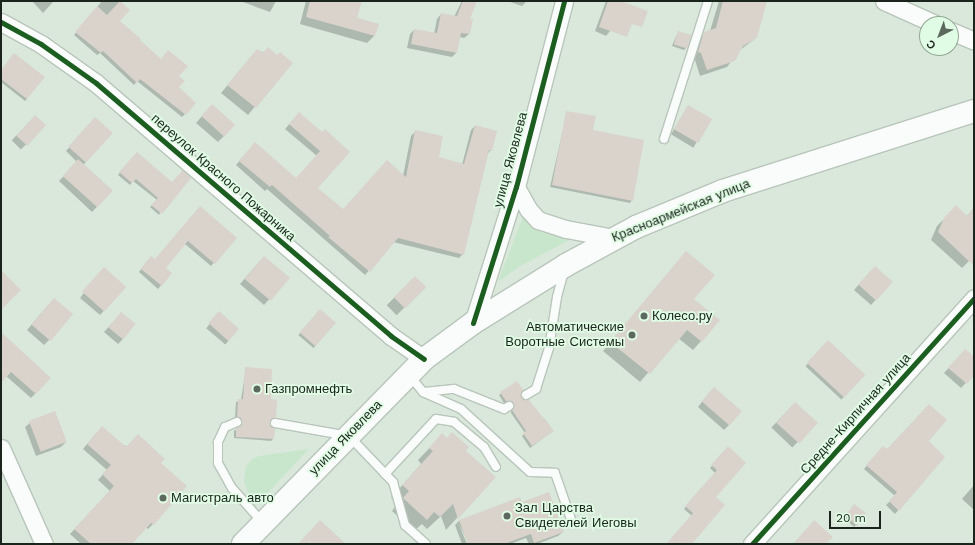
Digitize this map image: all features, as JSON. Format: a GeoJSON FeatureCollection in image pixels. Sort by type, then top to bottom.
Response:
{"type":"FeatureCollection","features":[{"type":"Feature","properties":{"kind":"main road","name":"Красноармейская улица"},"geometry":{"type":"LineString","coordinates":[[473,323],[566,265],[614,238],[724,191],[974,111]]}},
{"type":"Feature","properties":{"kind":"main road","name":"улица Яковлева"},"geometry":{"type":"LineString","coordinates":[[243,544],[416,366],[473,323]]}},
{"type":"Feature","properties":{"kind":"street","name":"улица Яковлева"},"geometry":{"type":"LineString","coordinates":[[473,323],[516,187],[564,1]]}},
{"type":"Feature","properties":{"kind":"street"},"geometry":{"type":"LineString","coordinates":[[884,1],[919,17]]}},
{"type":"Feature","properties":{"kind":"street","name":"переулок Красного Пожарника"},"geometry":{"type":"LineString","coordinates":[[1,22],[41,44],[96,83],[391,336],[416,366]]}},
{"type":"Feature","properties":{"kind":"street"},"geometry":{"type":"LineString","coordinates":[[959,34],[974,41]]}},
{"type":"Feature","properties":{"kind":"street","name":"улица Яковлева"},"geometry":{"type":"LineString","coordinates":[[516,187],[528,209],[538,220],[550,225],[614,238]]}},
{"type":"Feature","properties":{"kind":"street","name":"Средне-Кирпичная улица"},"geometry":{"type":"LineString","coordinates":[[752,544],[974,298]]}},
{"type":"Feature","properties":{"kind":"street"},"geometry":{"type":"LineString","coordinates":[[1,448],[44,544]]}},
{"type":"Feature","properties":{"kind":"lane"},"geometry":{"type":"LineString","coordinates":[[664,140],[708,1]]}},
{"type":"Feature","properties":{"kind":"lane"},"geometry":{"type":"LineString","coordinates":[[526,395],[536,389],[549,348],[557,297],[566,265]]}},
{"type":"Feature","properties":{"kind":"lane"},"geometry":{"type":"LineString","coordinates":[[416,366],[424,392],[461,409],[530,472],[555,473],[572,522]]}},
{"type":"Feature","properties":{"kind":"lane"},"geometry":{"type":"LineString","coordinates":[[424,392],[454,389],[504,409],[509,406]]}},
{"type":"Feature","properties":{"kind":"lane"},"geometry":{"type":"LineString","coordinates":[[385,474],[436,419],[454,422],[484,448],[496,467]]}},
{"type":"Feature","properties":{"kind":"lane"},"geometry":{"type":"LineString","coordinates":[[237,422],[225,427],[217,447],[218,463],[232,488],[263,523]]}},
{"type":"Feature","properties":{"kind":"lane"},"geometry":{"type":"LineString","coordinates":[[275,423],[348,436],[393,482],[405,525],[426,544]]}},
{"type":"Feature","properties":{"kind":"green space"},"geometry":{"type":"Polygon","coordinates":[[[524,214],[544,233],[573,238],[520,266],[498,282],[524,214]]]}},
{"type":"Feature","properties":{"kind":"green space"},"geometry":{"type":"Polygon","coordinates":[[[309,449],[254,507],[244,481],[246,467],[251,460],[259,456],[309,449]]]}},
{"type":"Feature","properties":{"kind":"building"},"geometry":{"type":"Polygon","coordinates":[[[120,1],[130,10],[120,21],[161,59],[168,50],[188,66],[179,76],[185,81],[179,87],[196,103],[186,115],[140,79],[137,83],[103,51],[101,53],[75,32],[97,6],[107,15],[120,1]]]}},
{"type":"Feature","properties":{"kind":"building"},"geometry":{"type":"Polygon","coordinates":[[[310,1],[362,1],[357,18],[379,24],[375,36],[306,17],[310,1]]]}},
{"type":"Feature","properties":{"kind":"building"},"geometry":{"type":"Polygon","coordinates":[[[463,1],[477,1],[470,19],[473,19],[470,34],[461,33],[457,53],[411,44],[414,29],[437,33],[441,13],[457,16],[463,1]]]}},
{"type":"Feature","properties":{"kind":"building"},"geometry":{"type":"Polygon","coordinates":[[[608,1],[621,1],[648,11],[642,27],[632,24],[627,37],[599,27],[608,1]]]}},
{"type":"Feature","properties":{"kind":"building"},"geometry":{"type":"Polygon","coordinates":[[[723,1],[767,1],[757,38],[743,46],[735,61],[707,70],[701,53],[698,52],[704,32],[716,28],[723,1]]]}},
{"type":"Feature","properties":{"kind":"building"},"geometry":{"type":"Polygon","coordinates":[[[678,31],[691,35],[687,48],[674,44],[678,31]]]}},
{"type":"Feature","properties":{"kind":"building"},"geometry":{"type":"Polygon","coordinates":[[[268,47],[277,55],[280,52],[293,63],[256,108],[227,85],[257,49],[263,53],[268,47]]]}},
{"type":"Feature","properties":{"kind":"building"},"geometry":{"type":"Polygon","coordinates":[[[14,53],[45,77],[27,99],[1,79],[1,70],[14,53]]]}},
{"type":"Feature","properties":{"kind":"building"},"geometry":{"type":"Polygon","coordinates":[[[212,104],[235,125],[224,137],[201,116],[212,104]]]}},
{"type":"Feature","properties":{"kind":"building"},"geometry":{"type":"Polygon","coordinates":[[[688,105],[712,119],[698,143],[674,129],[688,105]]]}},
{"type":"Feature","properties":{"kind":"building"},"geometry":{"type":"Polygon","coordinates":[[[566,111],[596,116],[593,130],[644,140],[633,201],[552,185],[566,111]]]}},
{"type":"Feature","properties":{"kind":"building"},"geometry":{"type":"Polygon","coordinates":[[[299,112],[322,132],[325,129],[350,152],[318,188],[343,209],[387,160],[406,177],[415,130],[443,136],[439,157],[464,164],[475,125],[497,131],[492,151],[489,150],[464,255],[398,238],[370,272],[328,237],[330,236],[272,185],[270,187],[239,161],[255,142],[296,178],[320,151],[289,124],[299,112]]]}},
{"type":"Feature","properties":{"kind":"building"},"geometry":{"type":"Polygon","coordinates":[[[35,115],[46,125],[27,146],[16,136],[35,115]]]}},
{"type":"Feature","properties":{"kind":"building"},"geometry":{"type":"Polygon","coordinates":[[[95,117],[113,133],[86,163],[68,147],[95,117]]]}},
{"type":"Feature","properties":{"kind":"building"},"geometry":{"type":"Polygon","coordinates":[[[137,152],[172,182],[183,170],[191,178],[162,214],[151,205],[158,198],[136,179],[132,183],[119,172],[137,152]]]}},
{"type":"Feature","properties":{"kind":"building"},"geometry":{"type":"Polygon","coordinates":[[[78,159],[113,190],[98,208],[63,176],[78,159]]]}},
{"type":"Feature","properties":{"kind":"building"},"geometry":{"type":"Polygon","coordinates":[[[956,205],[967,216],[974,208],[974,266],[938,232],[944,218],[956,205]]]}},
{"type":"Feature","properties":{"kind":"building"},"geometry":{"type":"Polygon","coordinates":[[[200,206],[237,238],[215,264],[188,241],[166,268],[172,273],[162,286],[141,269],[151,256],[155,259],[200,206]]]}},
{"type":"Feature","properties":{"kind":"building"},"geometry":{"type":"Polygon","coordinates":[[[686,251],[715,275],[694,299],[720,320],[702,342],[687,330],[650,374],[610,342],[686,251]]]}},
{"type":"Feature","properties":{"kind":"building"},"geometry":{"type":"Polygon","coordinates":[[[264,256],[290,278],[271,301],[245,279],[264,256]]]}},
{"type":"Feature","properties":{"kind":"building"},"geometry":{"type":"Polygon","coordinates":[[[875,266],[893,282],[876,301],[858,285],[875,266]]]}},
{"type":"Feature","properties":{"kind":"building"},"geometry":{"type":"Polygon","coordinates":[[[104,267],[126,287],[104,312],[82,292],[104,267]]]}},
{"type":"Feature","properties":{"kind":"building"},"geometry":{"type":"Polygon","coordinates":[[[1,270],[21,290],[1,310],[1,270]]]}},
{"type":"Feature","properties":{"kind":"building"},"geometry":{"type":"Polygon","coordinates":[[[415,276],[426,287],[405,309],[394,297],[415,276]]]}},
{"type":"Feature","properties":{"kind":"building"},"geometry":{"type":"Polygon","coordinates":[[[54,298],[73,314],[51,341],[32,325],[54,298]]]}},
{"type":"Feature","properties":{"kind":"building"},"geometry":{"type":"Polygon","coordinates":[[[320,309],[336,323],[316,346],[300,332],[320,309]]]}},
{"type":"Feature","properties":{"kind":"building"},"geometry":{"type":"Polygon","coordinates":[[[219,311],[239,329],[228,341],[208,323],[219,311]]]}},
{"type":"Feature","properties":{"kind":"building"},"geometry":{"type":"Polygon","coordinates":[[[121,312],[136,324],[123,340],[108,328],[121,312]]]}},
{"type":"Feature","properties":{"kind":"building"},"geometry":{"type":"Polygon","coordinates":[[[1,332],[51,378],[36,394],[11,372],[1,383],[1,332]]]}},
{"type":"Feature","properties":{"kind":"building"},"geometry":{"type":"Polygon","coordinates":[[[828,340],[865,375],[844,397],[807,363],[828,340]]]}},
{"type":"Feature","properties":{"kind":"building"},"geometry":{"type":"Polygon","coordinates":[[[965,349],[974,356],[974,376],[967,384],[948,368],[965,349]]]}},
{"type":"Feature","properties":{"kind":"building"},"geometry":{"type":"Polygon","coordinates":[[[245,367],[272,369],[271,399],[277,400],[276,418],[270,422],[275,429],[274,439],[236,437],[236,428],[242,423],[241,418],[237,417],[238,399],[243,399],[245,367]]]}},
{"type":"Feature","properties":{"kind":"building"},"geometry":{"type":"Polygon","coordinates":[[[517,381],[523,390],[522,398],[529,400],[554,431],[532,446],[523,433],[526,431],[512,410],[514,404],[506,401],[500,392],[517,381]]]}},
{"type":"Feature","properties":{"kind":"building"},"geometry":{"type":"Polygon","coordinates":[[[714,387],[742,411],[729,426],[702,401],[714,387]]]}},
{"type":"Feature","properties":{"kind":"building"},"geometry":{"type":"Polygon","coordinates":[[[795,402],[818,423],[799,444],[776,423],[795,402]]]}},
{"type":"Feature","properties":{"kind":"building"},"geometry":{"type":"Polygon","coordinates":[[[929,404],[947,420],[929,441],[945,457],[899,511],[889,501],[897,492],[866,465],[883,446],[887,449],[929,404]]]}},
{"type":"Feature","properties":{"kind":"building"},"geometry":{"type":"Polygon","coordinates":[[[55,411],[67,442],[41,452],[29,421],[55,411]]]}},
{"type":"Feature","properties":{"kind":"building"},"geometry":{"type":"Polygon","coordinates":[[[102,426],[126,447],[138,434],[165,459],[161,463],[187,486],[154,525],[151,523],[132,544],[91,544],[74,529],[114,486],[102,474],[111,465],[87,444],[102,426]]]}},
{"type":"Feature","properties":{"kind":"building"},"geometry":{"type":"Polygon","coordinates":[[[452,432],[469,447],[466,451],[496,477],[458,519],[453,504],[440,517],[434,512],[427,520],[403,498],[409,491],[402,485],[433,451],[429,448],[442,433],[447,438],[452,432]]]}},
{"type":"Feature","properties":{"kind":"building"},"geometry":{"type":"Polygon","coordinates":[[[728,446],[746,463],[716,497],[725,505],[692,544],[666,544],[693,513],[685,506],[717,470],[711,465],[728,446]]]}},
{"type":"Feature","properties":{"kind":"building"},"geometry":{"type":"Polygon","coordinates":[[[549,492],[564,532],[534,543],[531,534],[504,544],[468,544],[459,520],[520,497],[522,502],[549,492]]]}},
{"type":"Feature","properties":{"kind":"building"},"geometry":{"type":"Polygon","coordinates":[[[854,504],[866,513],[857,526],[846,515],[854,504]]]}},
{"type":"Feature","properties":{"kind":"building"},"geometry":{"type":"Polygon","coordinates":[[[320,520],[346,544],[298,544],[320,520]]]}},
{"type":"Feature","properties":{"kind":"building"},"geometry":{"type":"Polygon","coordinates":[[[814,520],[833,537],[826,544],[793,544],[814,520]]]}},
{"type":"Feature","properties":{"kind":"cycle path"},"geometry":{"type":"LineString","coordinates":[[473,323],[516,187],[564,1]]}},
{"type":"Feature","properties":{"kind":"cycle path"},"geometry":{"type":"LineString","coordinates":[[1,22],[41,44],[96,83],[391,336],[424,359]]}},
{"type":"Feature","properties":{"kind":"cycle path"},"geometry":{"type":"LineString","coordinates":[[752,544],[974,298]]}},
{"type":"Feature","properties":{"kind":"place","name":"Колесо.ру"},"geometry":{"type":"Point","coordinates":[644,316]}},
{"type":"Feature","properties":{"kind":"place","name":"Автоматические Воротные Системы"},"geometry":{"type":"Point","coordinates":[632,335]}},
{"type":"Feature","properties":{"kind":"place","name":"Газпромнефть"},"geometry":{"type":"Point","coordinates":[257,389]}},
{"type":"Feature","properties":{"kind":"place","name":"Магистраль авто"},"geometry":{"type":"Point","coordinates":[163,498]}},
{"type":"Feature","properties":{"kind":"place","name":"Зал Царства Свидетелей Иеговы"},"geometry":{"type":"Point","coordinates":[507,516]}}]}
